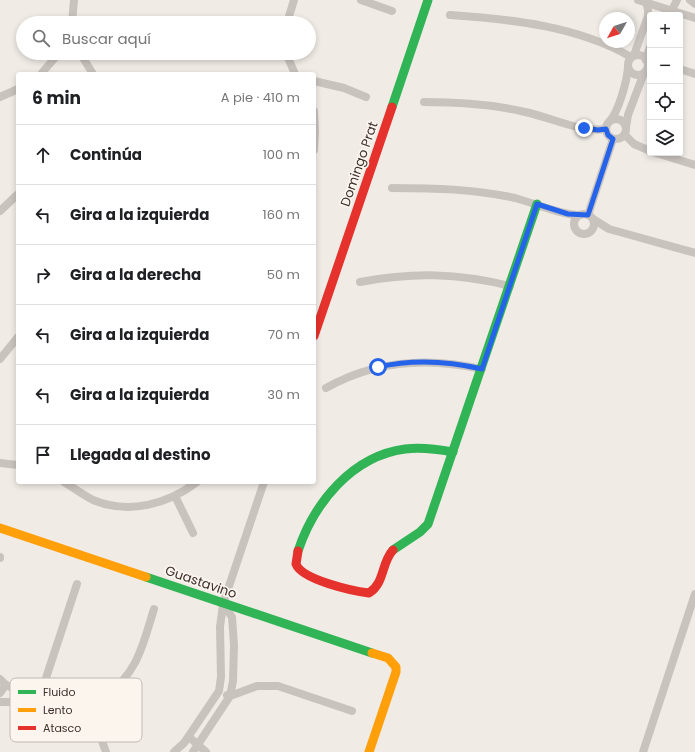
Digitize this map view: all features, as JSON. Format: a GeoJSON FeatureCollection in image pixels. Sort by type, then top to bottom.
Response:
{"type":"FeatureCollection","features":[{"type":"Feature","properties":{"kind":"street"},"geometry":{"type":"LineString","coordinates":[[73,16],[74,0]]}},
{"type":"Feature","properties":{"kind":"street"},"geometry":{"type":"LineString","coordinates":[[289,16],[294,0]]}},
{"type":"Feature","properties":{"kind":"street"},"geometry":{"type":"LineString","coordinates":[[362,0],[392,11]]}},
{"type":"Feature","properties":{"kind":"street","name":"Domingo Prat"},"geometry":{"type":"LineString","coordinates":[[316,330],[428,0]]}},
{"type":"Feature","properties":{"kind":"street"},"geometry":{"type":"LineString","coordinates":[[667,12],[677,0]]}},
{"type":"Feature","properties":{"kind":"street"},"geometry":{"type":"LineString","coordinates":[[690,0],[695,4]]}},
{"type":"Feature","properties":{"kind":"street"},"geometry":{"type":"LineString","coordinates":[[643,1],[664,12]]}},
{"type":"Feature","properties":{"kind":"street"},"geometry":{"type":"LineString","coordinates":[[643,1],[648,12]]}},
{"type":"Feature","properties":{"kind":"street"},"geometry":{"type":"LineString","coordinates":[[450,15],[494,18],[560,31],[605,44],[632,56],[640,55],[647,66]]}},
{"type":"Feature","properties":{"kind":"street"},"geometry":{"type":"LineString","coordinates":[[683,16],[695,18]]}},
{"type":"Feature","properties":{"kind":"street"},"geometry":{"type":"LineString","coordinates":[[647,21],[632,56],[628,61],[626,78],[614,115],[608,125],[608,135],[613,139],[620,139],[626,131],[628,115],[647,66]]}},
{"type":"Feature","properties":{"kind":"street"},"geometry":{"type":"LineString","coordinates":[[44,72],[53,60]]}},
{"type":"Feature","properties":{"kind":"street"},"geometry":{"type":"LineString","coordinates":[[84,60],[92,72]]}},
{"type":"Feature","properties":{"kind":"street"},"geometry":{"type":"LineString","coordinates":[[289,60],[294,72]]}},
{"type":"Feature","properties":{"kind":"street"},"geometry":{"type":"LineString","coordinates":[[628,67],[630,72],[636,75],[647,66]]}},
{"type":"Feature","properties":{"kind":"street"},"geometry":{"type":"LineString","coordinates":[[683,70],[695,74]]}},
{"type":"Feature","properties":{"kind":"street"},"geometry":{"type":"LineString","coordinates":[[316,83],[366,97]]}},
{"type":"Feature","properties":{"kind":"street"},"geometry":{"type":"LineString","coordinates":[[0,97],[16,90]]}},
{"type":"Feature","properties":{"kind":"street"},"geometry":{"type":"LineString","coordinates":[[424,102],[446,102],[492,106],[524,112],[589,130],[608,125],[618,119],[624,122],[626,131],[634,144],[647,150]]}},
{"type":"Feature","properties":{"kind":"street"},"geometry":{"type":"LineString","coordinates":[[587,216],[613,139]]}},
{"type":"Feature","properties":{"kind":"street"},"geometry":{"type":"LineString","coordinates":[[666,156],[695,165]]}},
{"type":"Feature","properties":{"kind":"street"},"geometry":{"type":"LineString","coordinates":[[392,188],[467,190],[514,198],[559,211],[587,216],[609,229],[695,253]]}},
{"type":"Feature","properties":{"kind":"street"},"geometry":{"type":"LineString","coordinates":[[0,211],[16,196]]}},
{"type":"Feature","properties":{"kind":"street"},"geometry":{"type":"LineString","coordinates":[[453,452],[424,447],[402,450],[378,457],[345,476],[327,494],[311,518],[296,560],[299,570],[308,576],[360,592],[372,592],[377,587],[386,561],[392,550],[399,544],[420,533],[428,524],[482,369],[537,204]]}},
{"type":"Feature","properties":{"kind":"street"},"geometry":{"type":"LineString","coordinates":[[559,211],[564,214],[575,230],[582,234],[602,229],[609,229]]}},
{"type":"Feature","properties":{"kind":"street"},"geometry":{"type":"LineString","coordinates":[[575,230],[574,221],[587,216]]}},
{"type":"Feature","properties":{"kind":"street"},"geometry":{"type":"LineString","coordinates":[[587,216],[594,225],[590,232]]}},
{"type":"Feature","properties":{"kind":"street"},"geometry":{"type":"LineString","coordinates":[[360,282],[396,275],[430,274],[469,278],[510,286]]}},
{"type":"Feature","properties":{"kind":"street"},"geometry":{"type":"LineString","coordinates":[[0,359],[16,339]]}},
{"type":"Feature","properties":{"kind":"street"},"geometry":{"type":"LineString","coordinates":[[326,388],[357,372],[399,363],[431,361],[482,369]]}},
{"type":"Feature","properties":{"kind":"street"},"geometry":{"type":"LineString","coordinates":[[0,463],[16,465]]}},
{"type":"Feature","properties":{"kind":"street"},"geometry":{"type":"LineString","coordinates":[[67,484],[93,499],[122,507],[154,504],[175,496],[195,484]]}},
{"type":"Feature","properties":{"kind":"street"},"geometry":{"type":"LineString","coordinates":[[174,752],[189,737],[218,690],[221,677],[220,627],[223,604],[263,484]]}},
{"type":"Feature","properties":{"kind":"street"},"geometry":{"type":"LineString","coordinates":[[175,496],[193,533]]}},
{"type":"Feature","properties":{"kind":"street","name":"Guastavino"},"geometry":{"type":"LineString","coordinates":[[0,528],[223,604],[382,655],[393,662],[396,667],[396,672],[369,752]]}},
{"type":"Feature","properties":{"kind":"street"},"geometry":{"type":"LineString","coordinates":[[49,678],[77,584]]}},
{"type":"Feature","properties":{"kind":"street"},"geometry":{"type":"LineString","coordinates":[[643,752],[695,594]]}},
{"type":"Feature","properties":{"kind":"street"},"geometry":{"type":"LineString","coordinates":[[193,752],[230,696],[234,672],[233,628],[232,617],[223,604]]}},
{"type":"Feature","properties":{"kind":"street"},"geometry":{"type":"LineString","coordinates":[[127,678],[140,652],[154,608]]}},
{"type":"Feature","properties":{"kind":"street"},"geometry":{"type":"LineString","coordinates":[[220,627],[233,628]]}},
{"type":"Feature","properties":{"kind":"street"},"geometry":{"type":"LineString","coordinates":[[0,693],[3,683]]}},
{"type":"Feature","properties":{"kind":"street"},"geometry":{"type":"LineString","coordinates":[[218,690],[230,696],[257,686],[278,686],[352,711]]}},
{"type":"Feature","properties":{"kind":"street"},"geometry":{"type":"LineString","coordinates":[[189,737],[206,752]]}},
{"type":"Feature","properties":{"kind":"street"},"geometry":{"type":"LineString","coordinates":[[102,742],[106,752]]}},
{"type":"Feature","properties":{"kind":"traffic: fast"},"geometry":{"type":"LineString","coordinates":[[392,107],[428,0]]}},
{"type":"Feature","properties":{"kind":"traffic: fast"},"geometry":{"type":"LineString","coordinates":[[393,550],[420,532],[428,524],[537,204]]}},
{"type":"Feature","properties":{"kind":"traffic: fast"},"geometry":{"type":"LineString","coordinates":[[298,551],[305,533],[325,499],[352,472],[368,461],[386,453],[405,449],[417,448],[453,452]]}},
{"type":"Feature","properties":{"kind":"traffic: fast"},"geometry":{"type":"LineString","coordinates":[[146,577],[372,653]]}},
{"type":"Feature","properties":{"kind":"traffic: slow"},"geometry":{"type":"LineString","coordinates":[[0,528],[146,577]]}},
{"type":"Feature","properties":{"kind":"traffic: slow"},"geometry":{"type":"LineString","coordinates":[[369,752],[396,672],[396,667],[388,658],[372,653]]}},
{"type":"Feature","properties":{"kind":"traffic: jam"},"geometry":{"type":"LineString","coordinates":[[316,330],[392,107]]}},
{"type":"Feature","properties":{"kind":"traffic: jam"},"geometry":{"type":"LineString","coordinates":[[298,551],[296,564],[300,570],[308,575],[329,584],[369,593],[378,584],[386,561],[393,550]]}},
{"type":"Feature","properties":{"kind":"route"},"geometry":{"type":"LineString","coordinates":[[378,367],[399,363],[431,361],[446,362],[482,369],[537,204],[575,215],[588,215],[592,207],[613,139],[608,135],[606,129],[589,130],[584,128]]}}]}
